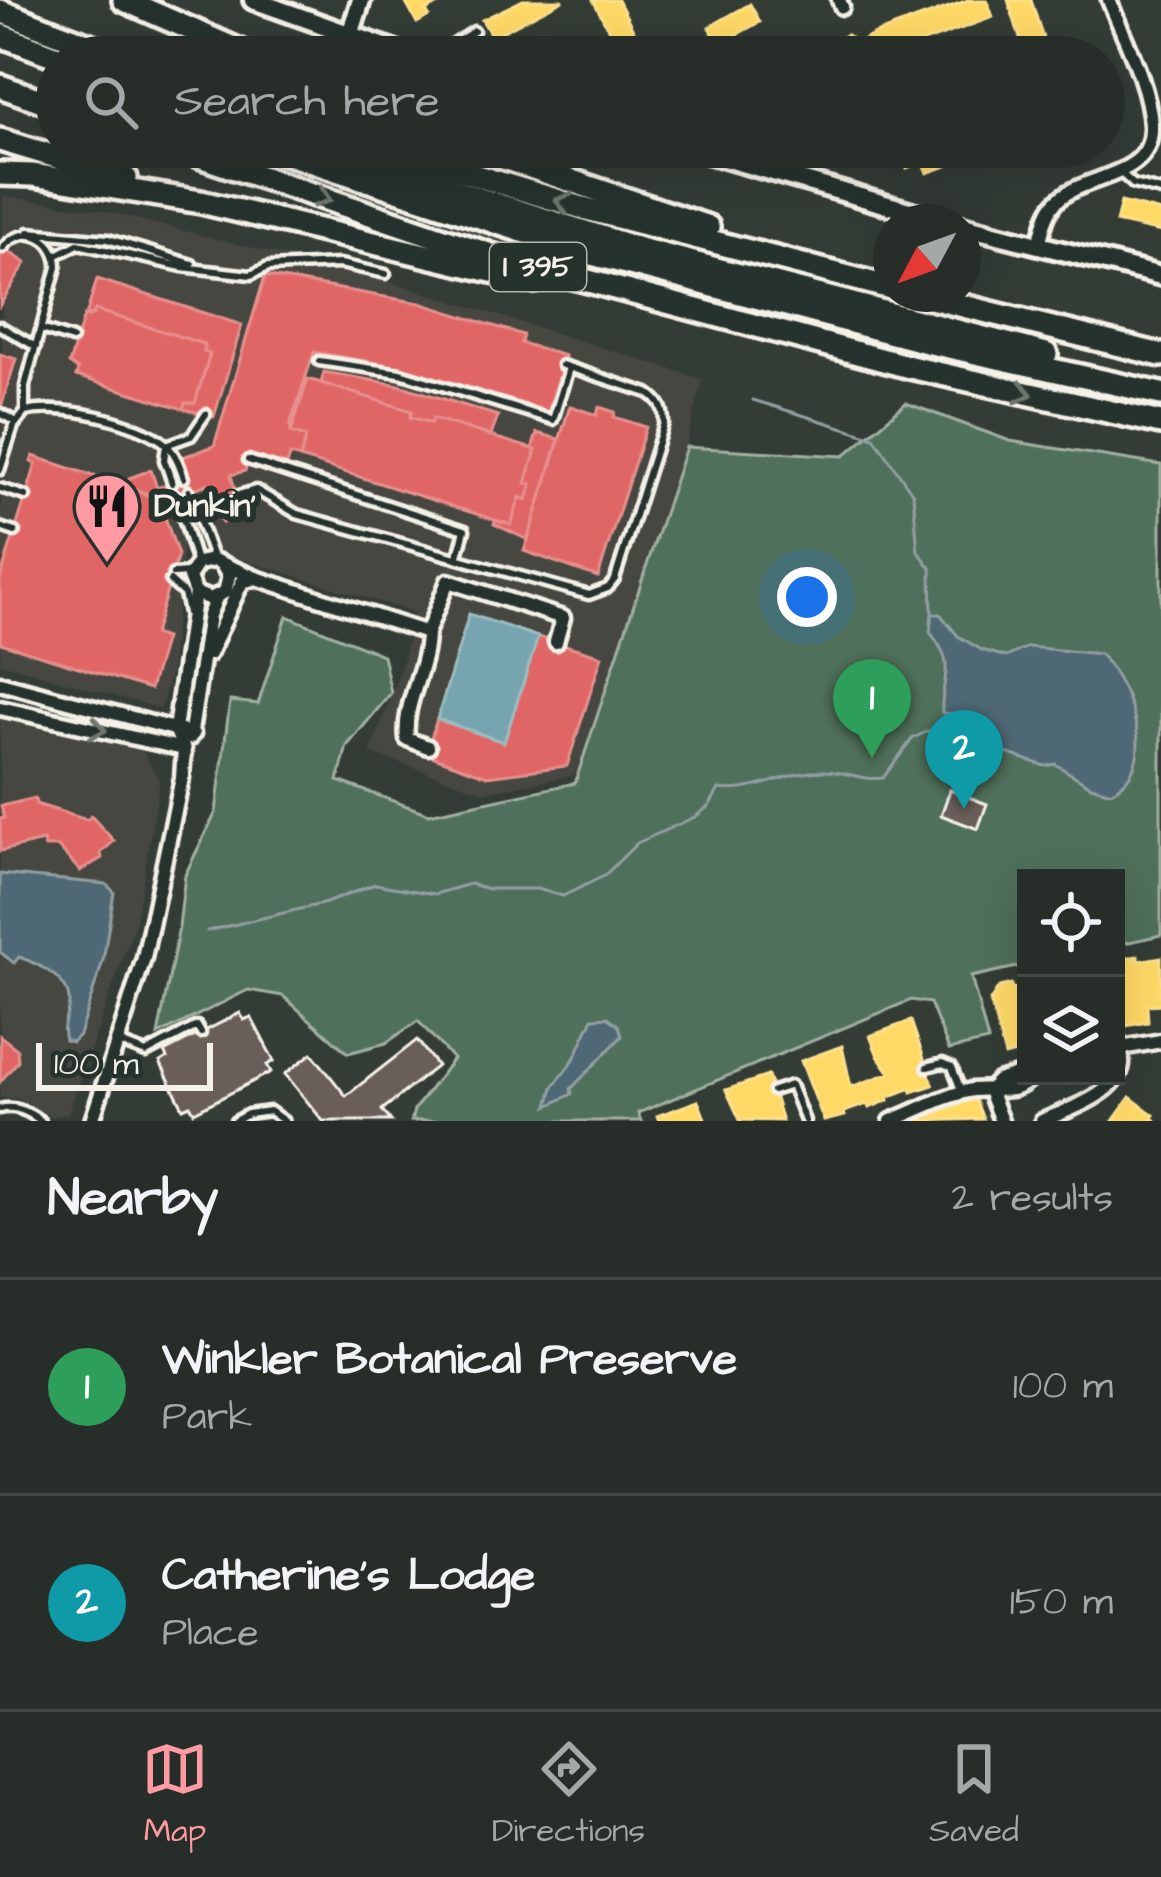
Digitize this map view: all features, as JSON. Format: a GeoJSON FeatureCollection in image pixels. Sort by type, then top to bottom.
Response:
{"type":"FeatureCollection","features":[{"type":"Feature","properties":{"kind":"highway"},"geometry":{"type":"LineString","coordinates":[[124,0],[206,36]]}},
{"type":"Feature","properties":{"kind":"highway"},"geometry":{"type":"LineString","coordinates":[[0,10],[67,36]]}},
{"type":"Feature","properties":{"kind":"highway"},"geometry":{"type":"LineString","coordinates":[[0,34],[36,48]]}},
{"type":"Feature","properties":{"kind":"highway"},"geometry":{"type":"LineString","coordinates":[[0,49],[36,62]]}},
{"type":"Feature","properties":{"kind":"highway"},"geometry":{"type":"LineString","coordinates":[[0,86],[36,99]]}},
{"type":"Feature","properties":{"kind":"highway"},"geometry":{"type":"LineString","coordinates":[[0,140],[36,151]]}},
{"type":"Feature","properties":{"kind":"highway"},"geometry":{"type":"LineString","coordinates":[[91,168],[202,202],[910,367]]}},
{"type":"Feature","properties":{"kind":"highway","name":"I 395"},"geometry":{"type":"LineString","coordinates":[[235,168],[491,255],[910,367],[1161,423]]}},
{"type":"Feature","properties":{"kind":"highway"},"geometry":{"type":"LineString","coordinates":[[331,168],[592,254],[931,343],[1161,394]]}},
{"type":"Feature","properties":{"kind":"highway"},"geometry":{"type":"LineString","coordinates":[[377,168],[756,281],[1161,382]]}},
{"type":"Feature","properties":{"kind":"highway","name":"I 395"},"geometry":{"type":"LineString","coordinates":[[451,168],[873,284]]}},
{"type":"Feature","properties":{"kind":"highway"},"geometry":{"type":"LineString","coordinates":[[533,168],[873,283]]}},
{"type":"Feature","properties":{"kind":"highway"},"geometry":{"type":"LineString","coordinates":[[0,174],[202,202]]}},
{"type":"Feature","properties":{"kind":"highway"},"geometry":{"type":"LineString","coordinates":[[981,310],[1161,355]]}},
{"type":"Feature","properties":{"kind":"main road"},"geometry":{"type":"LineString","coordinates":[[253,0],[355,36]]}},
{"type":"Feature","properties":{"kind":"main road"},"geometry":{"type":"LineString","coordinates":[[350,34],[362,0]]}},
{"type":"Feature","properties":{"kind":"main road"},"geometry":{"type":"LineString","coordinates":[[759,168],[884,204]]}},
{"type":"Feature","properties":{"kind":"main road"},"geometry":{"type":"LineString","coordinates":[[981,231],[1161,276]]}},
{"type":"Feature","properties":{"kind":"street"},"geometry":{"type":"LineString","coordinates":[[1109,0],[1122,36]]}},
{"type":"Feature","properties":{"kind":"street"},"geometry":{"type":"LineString","coordinates":[[1125,45],[1151,130],[1142,154],[1125,168]]}},
{"type":"Feature","properties":{"kind":"street"},"geometry":{"type":"LineString","coordinates":[[1039,247],[1049,209],[1059,199],[1077,186],[1125,168]]}},
{"type":"Feature","properties":{"kind":"street"},"geometry":{"type":"LineString","coordinates":[[217,561],[230,581],[225,592],[205,599],[190,583],[194,568],[217,561],[427,633]]}},
{"type":"Feature","properties":{"kind":"street"},"geometry":{"type":"LineString","coordinates":[[203,665],[234,594],[242,582],[256,578]]}},
{"type":"Feature","properties":{"kind":"street"},"geometry":{"type":"LineString","coordinates":[[428,747],[407,739],[405,718],[427,650],[427,633],[448,581],[563,618],[556,642]]}},
{"type":"Feature","properties":{"kind":"street"},"geometry":{"type":"LineString","coordinates":[[184,749],[175,729],[195,593]]}},
{"type":"Feature","properties":{"kind":"street"},"geometry":{"type":"LineString","coordinates":[[92,1121],[152,918],[184,749],[193,734],[209,615],[216,598]]}},
{"type":"Feature","properties":{"kind":"street"},"geometry":{"type":"LineString","coordinates":[[0,683],[193,734]]}},
{"type":"Feature","properties":{"kind":"street"},"geometry":{"type":"LineString","coordinates":[[6,710],[184,749]]}},
{"type":"Feature","properties":{"kind":"street"},"geometry":{"type":"LineString","coordinates":[[1125,1043],[1161,1041]]}},
{"type":"Feature","properties":{"kind":"street"},"geometry":{"type":"LineString","coordinates":[[891,1121],[1017,1077]]}},
{"type":"Feature","properties":{"kind":"street"},"geometry":{"type":"LineString","coordinates":[[1042,1121],[1108,1085]]}},
{"type":"Feature","properties":{"kind":"street"},"geometry":{"type":"LineString","coordinates":[[989,1090],[1001,1121]]}},
{"type":"Feature","properties":{"kind":"lane"},"geometry":{"type":"LineString","coordinates":[[466,36],[474,31]]}},
{"type":"Feature","properties":{"kind":"lane"},"geometry":{"type":"LineString","coordinates":[[1120,172],[1133,184],[1161,191]]}},
{"type":"Feature","properties":{"kind":"lane"},"geometry":{"type":"LineString","coordinates":[[2,248],[11,237],[26,233],[108,239],[174,256],[200,268]]}},
{"type":"Feature","properties":{"kind":"lane"},"geometry":{"type":"LineString","coordinates":[[0,470],[25,412],[25,386],[57,255],[46,239],[26,233]]}},
{"type":"Feature","properties":{"kind":"lane"},"geometry":{"type":"LineString","coordinates":[[57,255],[78,244],[251,275],[268,267],[340,265],[386,274]]}},
{"type":"Feature","properties":{"kind":"lane"},"geometry":{"type":"LineString","coordinates":[[0,326],[36,347]]}},
{"type":"Feature","properties":{"kind":"lane"},"geometry":{"type":"LineString","coordinates":[[41,329],[72,339]]}},
{"type":"Feature","properties":{"kind":"lane"},"geometry":{"type":"LineString","coordinates":[[238,495],[256,490],[297,514],[589,595],[608,588],[615,579],[664,423],[658,400],[566,366],[553,420],[400,373],[319,362]]}},
{"type":"Feature","properties":{"kind":"lane"},"geometry":{"type":"LineString","coordinates":[[25,412],[61,407],[146,432],[177,458],[184,478]]}},
{"type":"Feature","properties":{"kind":"lane"},"geometry":{"type":"LineString","coordinates":[[0,413],[17,422]]}},
{"type":"Feature","properties":{"kind":"lane"},"geometry":{"type":"LineString","coordinates":[[166,445],[191,436],[206,414]]}},
{"type":"Feature","properties":{"kind":"lane"},"geometry":{"type":"LineString","coordinates":[[166,445],[164,460],[172,483]]}},
{"type":"Feature","properties":{"kind":"lane"},"geometry":{"type":"LineString","coordinates":[[248,460],[465,530],[458,556]]}},
{"type":"Feature","properties":{"kind":"lane"},"geometry":{"type":"LineString","coordinates":[[0,488],[26,496]]}},
{"type":"Feature","properties":{"kind":"lane"},"geometry":{"type":"LineString","coordinates":[[189,491],[217,561]]}},
{"type":"Feature","properties":{"kind":"lane"},"geometry":{"type":"LineString","coordinates":[[176,495],[194,568],[171,577],[184,594],[189,616]]}},
{"type":"Feature","properties":{"kind":"lane"},"geometry":{"type":"LineString","coordinates":[[183,514],[215,503]]}},
{"type":"Feature","properties":{"kind":"lane"},"geometry":{"type":"LineString","coordinates":[[0,527],[15,532]]}},
{"type":"Feature","properties":{"kind":"lane"},"geometry":{"type":"LineString","coordinates":[[6,710],[17,688]]}},
{"type":"Feature","properties":{"kind":"lane"},"geometry":{"type":"LineString","coordinates":[[118,1042],[146,1053],[197,1026],[201,1033]]}},
{"type":"Feature","properties":{"kind":"lane"},"geometry":{"type":"LineString","coordinates":[[927,1067],[943,1063],[952,1067],[962,1093]]}},
{"type":"Feature","properties":{"kind":"lane"},"geometry":{"type":"LineString","coordinates":[[773,1091],[791,1085],[805,1121]]}},
{"type":"Feature","properties":{"kind":"lane"},"geometry":{"type":"LineString","coordinates":[[0,1109],[9,1106],[41,1121]]}},
{"type":"Feature","properties":{"kind":"lane"},"geometry":{"type":"LineString","coordinates":[[235,1121],[259,1111],[270,1111],[284,1121]]}},
{"type":"Feature","properties":{"kind":"shaded area"},"geometry":{"type":"Polygon","coordinates":[[[3,196],[97,209],[401,285],[703,379],[686,447],[579,770],[571,776],[485,792],[370,753],[401,668],[414,613],[231,556],[183,550],[170,675],[161,709],[0,663],[3,196]]]}},
{"type":"Feature","properties":{"kind":"shaded area"},"geometry":{"type":"Polygon","coordinates":[[[0,716],[141,749],[160,780],[136,921],[68,1114],[52,1117],[20,1099],[0,1097],[0,716]]]}},
{"type":"Feature","properties":{"kind":"green space"},"geometry":{"type":"Polygon","coordinates":[[[906,403],[1010,441],[1161,465],[1161,935],[1125,943],[1125,869],[1017,869],[1017,967],[971,977],[988,1041],[949,1050],[930,1003],[911,1000],[638,1113],[641,1121],[411,1121],[414,1110],[453,1059],[418,1021],[386,1043],[348,1053],[283,996],[248,990],[158,1035],[185,875],[216,812],[230,701],[258,704],[287,616],[383,655],[391,693],[347,746],[338,781],[429,814],[575,783],[686,447],[844,456],[906,403]]]}},
{"type":"Feature","properties":{"kind":"water"},"geometry":{"type":"Polygon","coordinates":[[[932,614],[940,614],[958,636],[982,650],[1006,657],[1028,647],[1100,654],[1122,687],[1136,727],[1135,765],[1126,780],[1111,792],[1055,764],[949,748],[935,728],[949,730],[954,722],[952,714],[942,713],[946,664],[930,632],[932,614]]]}},
{"type":"Feature","properties":{"kind":"water"},"geometry":{"type":"Polygon","coordinates":[[[0,874],[106,884],[114,892],[103,961],[79,1035],[72,1042],[64,1034],[69,1001],[64,985],[42,967],[19,957],[14,963],[0,952],[0,874]]]}},
{"type":"Feature","properties":{"kind":"water"},"geometry":{"type":"Polygon","coordinates":[[[608,1017],[622,1036],[571,1089],[572,1094],[548,1106],[553,1087],[574,1059],[593,1018],[608,1017]]]}},
{"type":"Feature","properties":{"kind":"building: Homes"},"geometry":{"type":"Polygon","coordinates":[[[404,0],[446,0],[426,11],[429,16],[417,23],[404,0]]]}},
{"type":"Feature","properties":{"kind":"building: Homes"},"geometry":{"type":"Polygon","coordinates":[[[523,0],[563,0],[494,36],[482,20],[523,0]]]}},
{"type":"Feature","properties":{"kind":"building: Homes"},"geometry":{"type":"Polygon","coordinates":[[[593,0],[618,0],[636,36],[612,36],[593,0]]]}},
{"type":"Feature","properties":{"kind":"building: Homes"},"geometry":{"type":"Polygon","coordinates":[[[968,0],[987,0],[993,17],[940,36],[871,36],[968,0]]]}},
{"type":"Feature","properties":{"kind":"building: Homes"},"geometry":{"type":"Polygon","coordinates":[[[1008,0],[1031,0],[1042,36],[1019,36],[1008,0]]]}},
{"type":"Feature","properties":{"kind":"building: Homes"},"geometry":{"type":"Polygon","coordinates":[[[750,4],[760,22],[734,36],[714,36],[709,27],[750,4]]]}},
{"type":"Feature","properties":{"kind":"building: Homes"},"geometry":{"type":"Polygon","coordinates":[[[1121,202],[1161,212],[1161,232],[1116,222],[1121,202]]]}},
{"type":"Feature","properties":{"kind":"building: Homes"},"geometry":{"type":"Polygon","coordinates":[[[1161,957],[1161,1004],[1147,1005],[1148,1022],[1126,1026],[1125,1021],[1125,958],[1161,957]]]}},
{"type":"Feature","properties":{"kind":"building: Homes"},"geometry":{"type":"Polygon","coordinates":[[[1011,984],[1012,989],[1017,988],[1017,1053],[1005,1056],[990,1001],[999,987],[1011,984]]]}},
{"type":"Feature","properties":{"kind":"building: Homes"},"geometry":{"type":"Polygon","coordinates":[[[911,1021],[933,1085],[912,1092],[911,1088],[869,1108],[867,1104],[824,1121],[801,1061],[842,1046],[851,1087],[890,1073],[870,1036],[911,1021]]]}},
{"type":"Feature","properties":{"kind":"building: Homes"},"geometry":{"type":"Polygon","coordinates":[[[768,1076],[782,1121],[740,1120],[726,1090],[768,1076]]]}},
{"type":"Feature","properties":{"kind":"building: Homes"},"geometry":{"type":"Polygon","coordinates":[[[1130,1097],[1154,1115],[1156,1121],[1113,1121],[1130,1097]]]}},
{"type":"Feature","properties":{"kind":"building: Homes"},"geometry":{"type":"Polygon","coordinates":[[[975,1099],[983,1119],[915,1121],[975,1099]]]}},
{"type":"Feature","properties":{"kind":"building: Homes"},"geometry":{"type":"Polygon","coordinates":[[[698,1101],[706,1121],[659,1121],[657,1116],[698,1101]]]}},
{"type":"Feature","properties":{"kind":"building: Shops"},"geometry":{"type":"Polygon","coordinates":[[[0,246],[26,263],[0,305],[0,246]]]}},
{"type":"Feature","properties":{"kind":"building: Shops"},"geometry":{"type":"Polygon","coordinates":[[[265,276],[420,303],[523,335],[521,343],[565,356],[548,411],[401,367],[314,352],[290,425],[291,432],[306,437],[300,458],[290,455],[287,465],[250,455],[245,471],[231,475],[243,519],[222,523],[208,484],[159,501],[126,486],[129,478],[151,470],[157,488],[188,477],[180,458],[214,446],[265,276]]]}},
{"type":"Feature","properties":{"kind":"building: Shops"},"geometry":{"type":"Polygon","coordinates":[[[97,279],[242,325],[214,417],[183,409],[185,403],[195,403],[210,354],[204,352],[204,344],[95,310],[86,316],[97,279]]]}},
{"type":"Feature","properties":{"kind":"building: Shops"},"geometry":{"type":"Polygon","coordinates":[[[95,310],[204,344],[204,352],[210,354],[195,403],[185,403],[183,409],[76,376],[78,370],[69,364],[84,316],[90,317],[95,310]]]}},
{"type":"Feature","properties":{"kind":"building: Shops"},"geometry":{"type":"Polygon","coordinates":[[[0,354],[16,359],[0,411],[0,354]]]}},
{"type":"Feature","properties":{"kind":"building: Shops"},"geometry":{"type":"Polygon","coordinates":[[[324,372],[399,385],[498,416],[491,436],[433,418],[431,423],[410,417],[412,411],[321,383],[324,372]]]}},
{"type":"Feature","properties":{"kind":"building: Shops"},"geometry":{"type":"Polygon","coordinates":[[[308,379],[412,411],[410,417],[431,423],[433,418],[536,450],[526,483],[532,484],[527,500],[520,497],[511,525],[300,458],[306,437],[291,432],[308,379]]]}},
{"type":"Feature","properties":{"kind":"building: Shops"},"geometry":{"type":"Polygon","coordinates":[[[570,406],[597,415],[599,407],[646,427],[598,577],[524,551],[570,406]]]}},
{"type":"Feature","properties":{"kind":"building: Shops"},"geometry":{"type":"Polygon","coordinates":[[[537,433],[559,439],[528,540],[494,524],[495,520],[511,525],[520,497],[527,500],[537,433]]]}},
{"type":"Feature","properties":{"kind":"building: Shops"},"geometry":{"type":"Polygon","coordinates":[[[33,456],[158,497],[178,555],[154,634],[165,638],[150,689],[0,643],[0,579],[36,464],[31,462],[33,456]]]}},
{"type":"Feature","properties":{"kind":"building: Shops"},"geometry":{"type":"Polygon","coordinates":[[[538,637],[602,656],[567,766],[487,776],[426,754],[437,719],[504,742],[538,637]]]}},
{"type":"Feature","properties":{"kind":"building: Shops"},"geometry":{"type":"Polygon","coordinates":[[[35,798],[36,804],[87,820],[91,816],[114,841],[101,853],[102,858],[80,871],[58,847],[45,847],[43,841],[0,851],[1,806],[35,798]]]}},
{"type":"Feature","properties":{"kind":"building: Shops"},"geometry":{"type":"Polygon","coordinates":[[[0,1036],[17,1049],[18,1061],[0,1082],[0,1036]]]}},
{"type":"Feature","properties":{"kind":"building: Public"},"geometry":{"type":"Polygon","coordinates":[[[469,614],[538,637],[504,742],[437,719],[469,614]]]}},
{"type":"Feature","properties":{"kind":"building: Other"},"geometry":{"type":"Polygon","coordinates":[[[950,790],[987,804],[978,829],[941,815],[950,790]]]}},
{"type":"Feature","properties":{"kind":"building: Other"},"geometry":{"type":"Polygon","coordinates":[[[240,1013],[244,1020],[251,1017],[274,1061],[267,1065],[271,1072],[194,1112],[190,1105],[183,1108],[160,1062],[167,1058],[164,1052],[240,1013]]]}},
{"type":"Feature","properties":{"kind":"building: Other"},"geometry":{"type":"Polygon","coordinates":[[[417,1040],[437,1066],[382,1110],[391,1121],[323,1121],[285,1074],[312,1053],[346,1096],[417,1040]]]}},
{"type":"Feature","properties":{"kind":"waterway"},"geometry":{"type":"LineString","coordinates":[[753,400],[874,437],[913,494],[918,551],[931,568],[932,620]]}},
{"type":"Feature","properties":{"kind":"waterway"},"geometry":{"type":"LineString","coordinates":[[207,931],[326,903],[375,884],[435,894],[470,884],[488,889],[537,889],[563,896],[604,876],[637,843],[695,817],[719,789],[746,788],[811,772],[883,778],[913,738],[935,728]]}},
{"type":"Feature","properties":{"kind":"place","name":"Dunkin'"},"geometry":{"type":"Point","coordinates":[107,565]}},
{"type":"Feature","properties":{"kind":"place","name":"Winkler Botanical Preserve"},"geometry":{"type":"Point","coordinates":[872,758]}},
{"type":"Feature","properties":{"kind":"place","name":"Catherine's Lodge"},"geometry":{"type":"Point","coordinates":[964,809]}}]}
